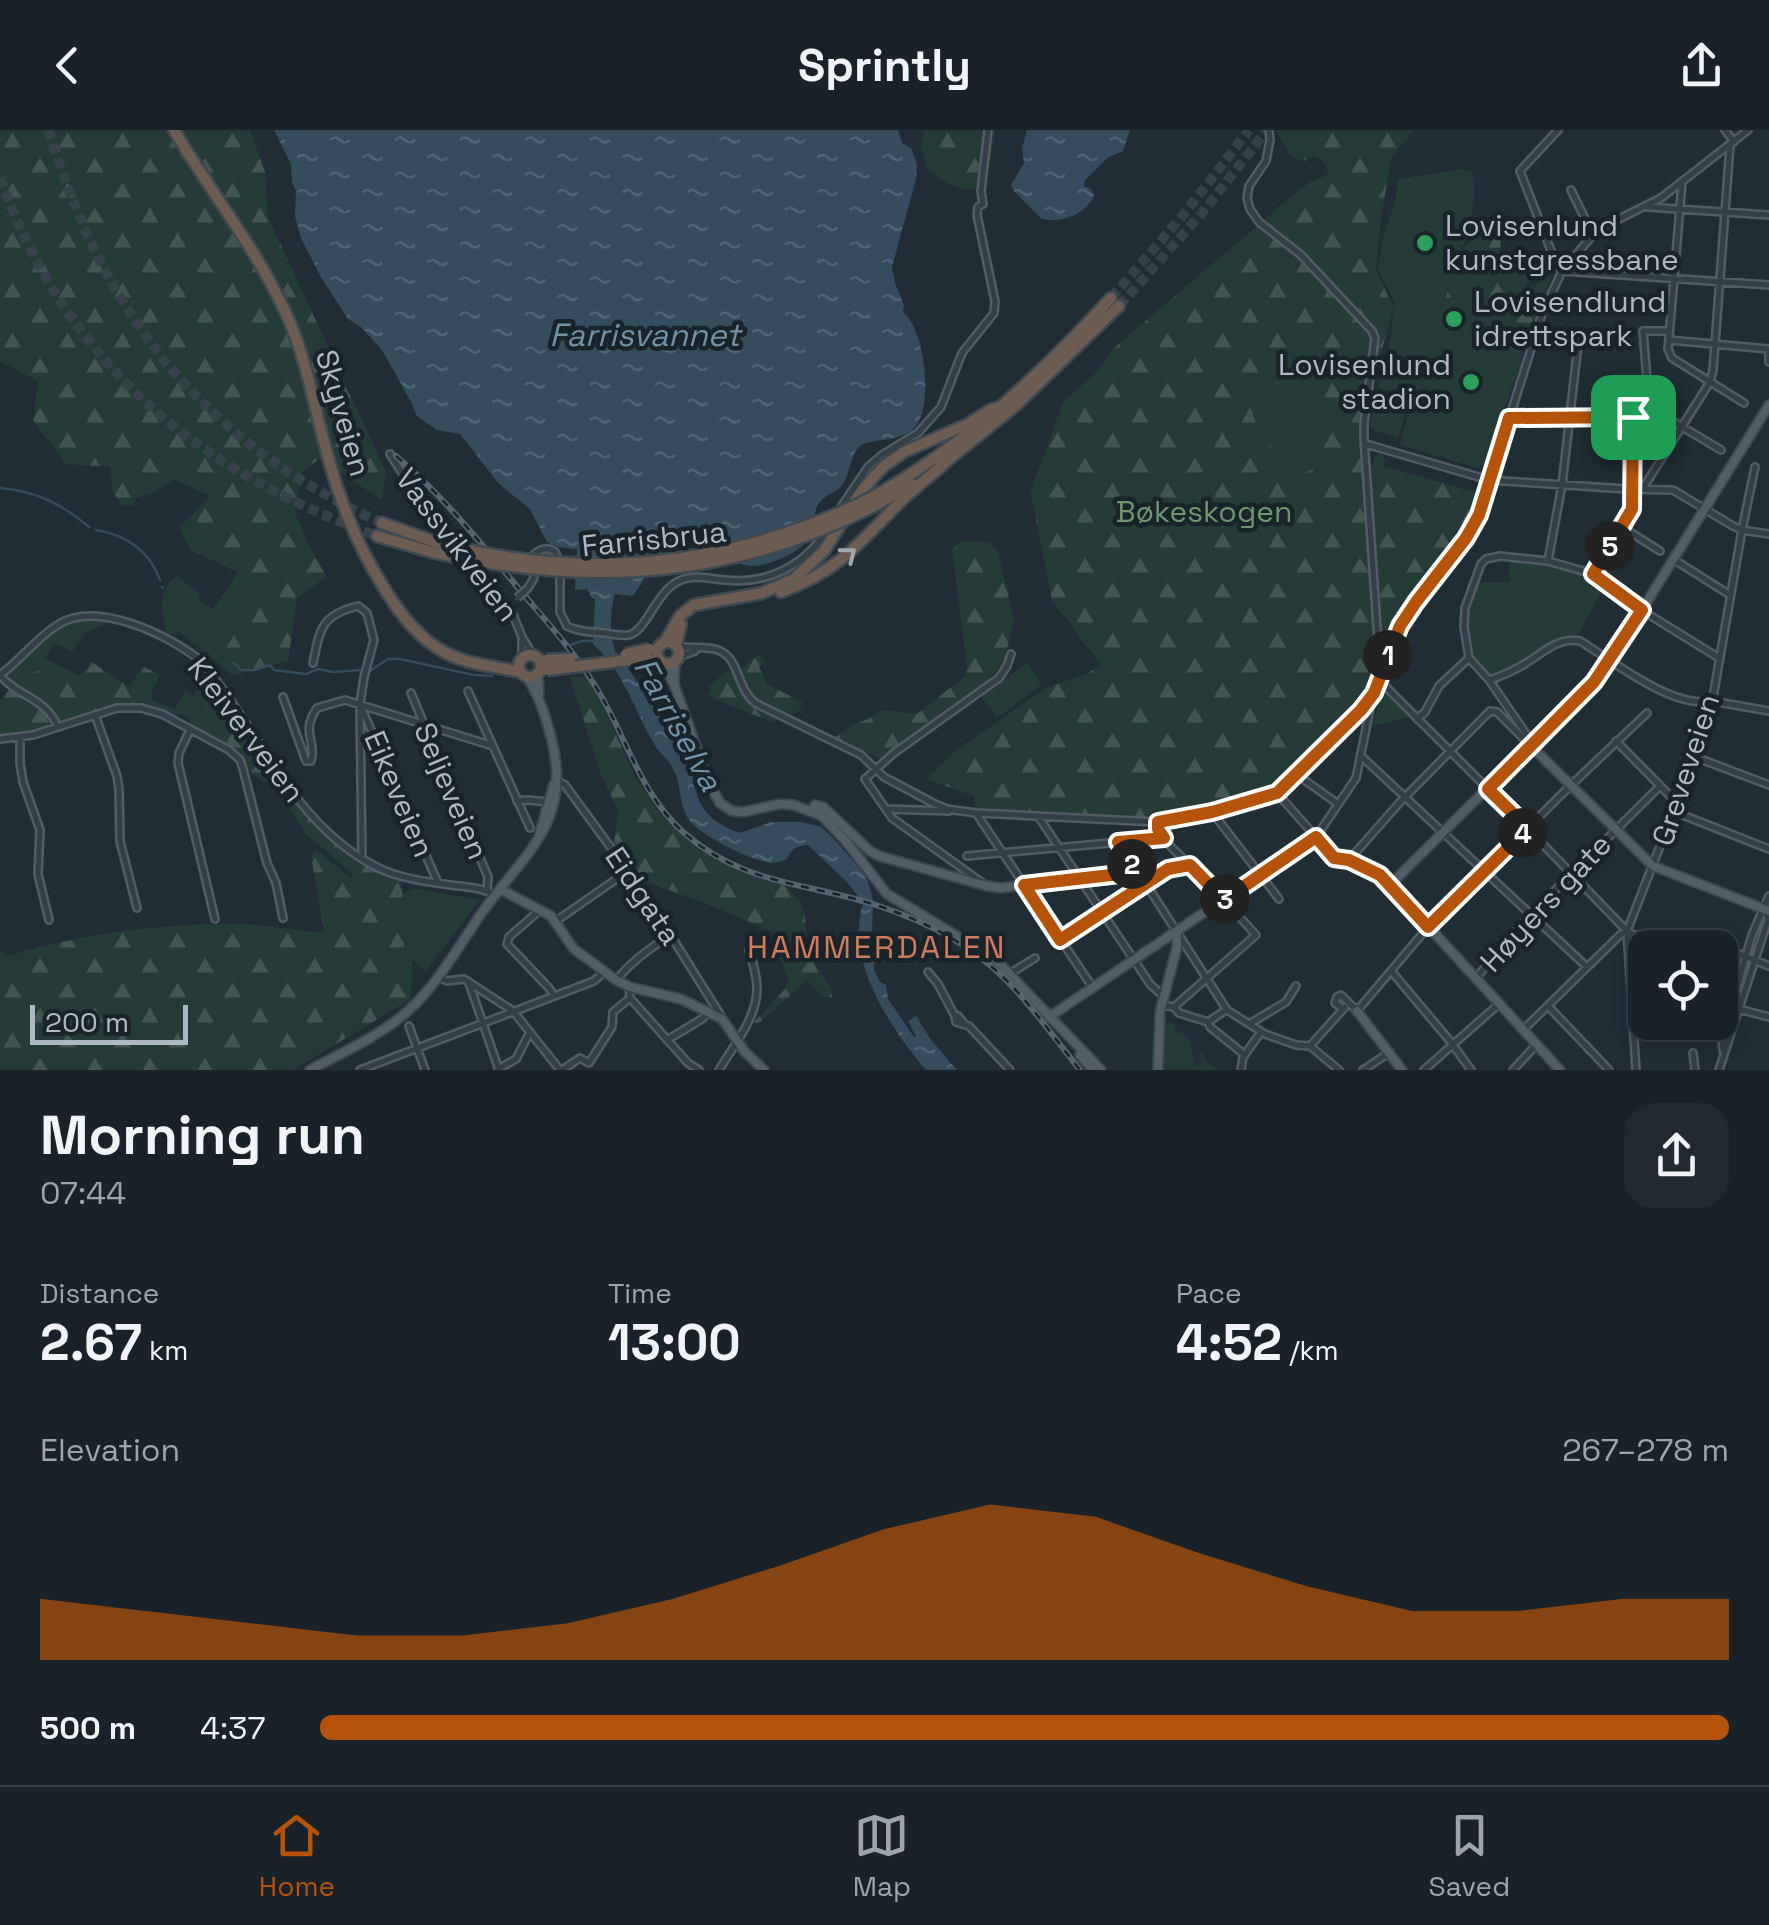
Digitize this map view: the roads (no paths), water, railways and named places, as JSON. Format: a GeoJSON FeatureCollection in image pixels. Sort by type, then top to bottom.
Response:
{"type":"FeatureCollection","features":[{"type":"Feature","properties":{"kind":"highway","name":"Skyveien"},"geometry":{"type":"LineString","coordinates":[[174,130],[285,312],[343,506],[379,580],[400,612],[427,640],[458,658],[497,666],[666,656]]}},
{"type":"Feature","properties":{"kind":"highway"},"geometry":{"type":"LineString","coordinates":[[666,656],[684,620],[699,610],[775,594],[830,568],[864,541],[903,498],[1032,390],[1115,302],[963,440],[872,502]]}},
{"type":"Feature","properties":{"kind":"highway"},"geometry":{"type":"LineString","coordinates":[[666,656],[680,616],[694,605],[762,593],[802,574],[824,551],[882,466],[992,409],[1001,408]]}},
{"type":"Feature","properties":{"kind":"highway"},"geometry":{"type":"LineString","coordinates":[[872,502],[948,461]]}},
{"type":"Feature","properties":{"kind":"highway","name":"Farrisbrua"},"geometry":{"type":"LineString","coordinates":[[433,547],[538,562],[649,562],[711,554],[771,539],[872,502]]}},
{"type":"Feature","properties":{"kind":"highway"},"geometry":{"type":"LineString","coordinates":[[382,523],[433,547]]}},
{"type":"Feature","properties":{"kind":"highway"},"geometry":{"type":"LineString","coordinates":[[377,536],[433,547]]}},
{"type":"Feature","properties":{"kind":"main road"},"geometry":{"type":"LineString","coordinates":[[1390,885],[1594,682],[1769,405]]}},
{"type":"Feature","properties":{"kind":"main road"},"geometry":{"type":"LineString","coordinates":[[666,656],[710,787],[723,806],[742,812],[786,804],[812,810],[830,823],[887,894],[982,950],[1011,974],[1093,1070]]}},
{"type":"Feature","properties":{"kind":"main road"},"geometry":{"type":"LineString","coordinates":[[310,1070],[391,1025],[414,1006],[494,892],[546,828],[558,785],[533,666]]}},
{"type":"Feature","properties":{"kind":"main road"},"geometry":{"type":"LineString","coordinates":[[1532,746],[1653,866],[1767,910]]}},
{"type":"Feature","properties":{"kind":"main road"},"geometry":{"type":"LineString","coordinates":[[812,810],[823,807],[870,852],[984,885],[1000,888],[1190,865],[1224,900]]}},
{"type":"Feature","properties":{"kind":"main road"},"geometry":{"type":"LineString","coordinates":[[1049,1017],[1316,837],[1334,858],[1349,860],[1380,875],[1560,1070]]}},
{"type":"Feature","properties":{"kind":"main road"},"geometry":{"type":"LineString","coordinates":[[494,892],[540,910],[556,921],[574,949],[616,980],[681,999],[722,1019],[764,1070]]}},
{"type":"Feature","properties":{"kind":"main road"},"geometry":{"type":"LineString","coordinates":[[1158,1070],[1162,1000],[1177,932]]}},
{"type":"Feature","properties":{"kind":"main road"},"geometry":{"type":"LineString","coordinates":[[1357,1012],[1402,1070]]}},
{"type":"Feature","properties":{"kind":"main road"},"geometry":{"type":"LineString","coordinates":[[1049,1017],[1101,1070]]}},
{"type":"Feature","properties":{"kind":"street"},"geometry":{"type":"LineString","coordinates":[[508,606],[528,588],[534,578],[531,562],[535,553],[543,549],[556,552],[560,564],[562,618],[569,628],[627,635],[638,631],[660,596],[678,581],[694,577],[737,581],[764,577],[792,567],[812,551],[868,466],[918,433],[941,407],[962,353],[994,313],[995,301],[976,213],[983,204],[980,198],[988,130]]}},
{"type":"Feature","properties":{"kind":"street"},"geometry":{"type":"LineString","coordinates":[[1270,130],[1266,162],[1249,186],[1246,198],[1250,209],[1259,222],[1301,255],[1372,331],[1376,347],[1364,424],[1378,642],[1389,652]]}},
{"type":"Feature","properties":{"kind":"street"},"geometry":{"type":"LineString","coordinates":[[1558,130],[1520,171],[1562,271]]}},
{"type":"Feature","properties":{"kind":"street"},"geometry":{"type":"LineString","coordinates":[[1643,490],[1710,382],[1732,144],[1725,130]]}},
{"type":"Feature","properties":{"kind":"street"},"geometry":{"type":"LineString","coordinates":[[887,809],[1158,822],[1212,812],[1277,793],[1368,702],[1400,626],[1479,515],[1546,304],[1562,271],[1593,235],[1682,183],[1748,130]]}},
{"type":"Feature","properties":{"kind":"street"},"geometry":{"type":"LineString","coordinates":[[1682,183],[1668,349],[1672,358],[1744,403]]}},
{"type":"Feature","properties":{"kind":"street"},"geometry":{"type":"LineString","coordinates":[[1571,190],[1593,235]]}},
{"type":"Feature","properties":{"kind":"street"},"geometry":{"type":"LineString","coordinates":[[1647,206],[1769,216]]}},
{"type":"Feature","properties":{"kind":"street"},"geometry":{"type":"LineString","coordinates":[[970,235],[980,232]]}},
{"type":"Feature","properties":{"kind":"street"},"geometry":{"type":"LineString","coordinates":[[1562,271],[1769,285]]}},
{"type":"Feature","properties":{"kind":"street"},"geometry":{"type":"LineString","coordinates":[[1650,417],[1643,331],[1668,330]]}},
{"type":"Feature","properties":{"kind":"street"},"geometry":{"type":"LineString","coordinates":[[1534,340],[1604,334]]}},
{"type":"Feature","properties":{"kind":"street"},"geometry":{"type":"LineString","coordinates":[[1548,561],[1562,485],[1579,336]]}},
{"type":"Feature","properties":{"kind":"street"},"geometry":{"type":"LineString","coordinates":[[1669,340],[1769,351],[1769,362]]}},
{"type":"Feature","properties":{"kind":"street"},"geometry":{"type":"LineString","coordinates":[[1593,574],[1632,509],[1633,417]]}},
{"type":"Feature","properties":{"kind":"street"},"geometry":{"type":"LineString","coordinates":[[1509,418],[1650,417],[1682,426],[1721,450]]}},
{"type":"Feature","properties":{"kind":"street"},"geometry":{"type":"LineString","coordinates":[[1366,444],[1489,480],[1674,490],[1742,530],[1769,534]]}},
{"type":"Feature","properties":{"kind":"street","name":"Vassvikveien"},"geometry":{"type":"LineString","coordinates":[[390,454],[442,533],[508,606],[518,621],[533,666]]}},
{"type":"Feature","properties":{"kind":"street","name":"Greveveien"},"geometry":{"type":"LineString","coordinates":[[1636,1070],[1627,931],[1709,720],[1755,467]]}},
{"type":"Feature","properties":{"kind":"street"},"geometry":{"type":"LineString","coordinates":[[1622,527],[1660,551]]}},
{"type":"Feature","properties":{"kind":"street"},"geometry":{"type":"LineString","coordinates":[[1532,746],[1470,658],[1465,608],[1481,564],[1495,556],[1548,561],[1593,574],[1642,610]]}},
{"type":"Feature","properties":{"kind":"street"},"geometry":{"type":"LineString","coordinates":[[1673,560],[1730,595]]}},
{"type":"Feature","properties":{"kind":"street"},"geometry":{"type":"LineString","coordinates":[[313,664],[317,643],[330,617],[358,606],[367,613],[374,640],[360,704],[362,858]]}},
{"type":"Feature","properties":{"kind":"street","name":"Kleiverveien"},"geometry":{"type":"LineString","coordinates":[[58,726],[43,704],[11,687],[0,675],[58,624],[82,616],[124,621],[194,655],[212,673],[306,810],[362,858],[386,872],[494,892]]}},
{"type":"Feature","properties":{"kind":"street"},"geometry":{"type":"LineString","coordinates":[[1651,616],[1719,658]]}},
{"type":"Feature","properties":{"kind":"street","name":"Vassvikveien"},"geometry":{"type":"LineString","coordinates":[[522,637],[533,666]]}},
{"type":"Feature","properties":{"kind":"street"},"geometry":{"type":"LineString","coordinates":[[1489,680],[1569,638],[1661,692],[1704,703],[1769,710]]}},
{"type":"Feature","properties":{"kind":"street"},"geometry":{"type":"LineString","coordinates":[[666,656],[715,649],[734,664],[744,691],[755,703],[862,755],[884,776],[932,803],[961,812]]}},
{"type":"Feature","properties":{"kind":"street"},"geometry":{"type":"LineString","coordinates":[[984,885],[892,818],[865,779],[999,678],[1011,654]]}},
{"type":"Feature","properties":{"kind":"street"},"geometry":{"type":"LineString","coordinates":[[1417,719],[1439,686],[1470,658]]}},
{"type":"Feature","properties":{"kind":"street"},"geometry":{"type":"LineString","coordinates":[[1378,683],[1528,828],[1627,931],[1634,935],[1691,934],[1769,966]]}},
{"type":"Feature","properties":{"kind":"street"},"geometry":{"type":"LineString","coordinates":[[468,692],[530,828]]}},
{"type":"Feature","properties":{"kind":"street","name":"Seljeveien"},"geometry":{"type":"LineString","coordinates":[[410,694],[494,892]]}},
{"type":"Feature","properties":{"kind":"street"},"geometry":{"type":"LineString","coordinates":[[283,697],[306,761],[313,759],[309,720],[317,708],[346,700],[494,746]]}},
{"type":"Feature","properties":{"kind":"street"},"geometry":{"type":"LineString","coordinates":[[1277,793],[1316,837],[1356,778],[1370,709],[1368,702]]}},
{"type":"Feature","properties":{"kind":"street","name":"Eikeveien"},"geometry":{"type":"LineString","coordinates":[[360,704],[438,884]]}},
{"type":"Feature","properties":{"kind":"street"},"geometry":{"type":"LineString","coordinates":[[0,739],[20,738],[117,708],[141,708],[162,714],[229,750],[240,760],[283,918]]}},
{"type":"Feature","properties":{"kind":"street"},"geometry":{"type":"LineString","coordinates":[[1349,860],[1490,711],[1532,746]]}},
{"type":"Feature","properties":{"kind":"street"},"geometry":{"type":"LineString","coordinates":[[1343,1010],[1336,997],[1342,995],[1357,1012],[1428,927],[1647,713]]}},
{"type":"Feature","properties":{"kind":"street"},"geometry":{"type":"LineString","coordinates":[[95,715],[120,790],[121,847],[136,908]]}},
{"type":"Feature","properties":{"kind":"street"},"geometry":{"type":"LineString","coordinates":[[190,730],[178,763],[214,919]]}},
{"type":"Feature","properties":{"kind":"street"},"geometry":{"type":"LineString","coordinates":[[20,738],[23,782],[40,830],[38,874],[49,920]]}},
{"type":"Feature","properties":{"kind":"street"},"geometry":{"type":"LineString","coordinates":[[1616,741],[1678,803]]}},
{"type":"Feature","properties":{"kind":"street"},"geometry":{"type":"LineString","coordinates":[[1361,756],[1588,967]]}},
{"type":"Feature","properties":{"kind":"street"},"geometry":{"type":"LineString","coordinates":[[1695,757],[1769,786]]}},
{"type":"Feature","properties":{"kind":"street"},"geometry":{"type":"LineString","coordinates":[[1296,774],[1338,804]]}},
{"type":"Feature","properties":{"kind":"street","name":"Eidgata"},"geometry":{"type":"LineString","coordinates":[[556,780],[566,786],[653,907],[722,1019]]}},
{"type":"Feature","properties":{"kind":"street","name":"Høyers gate"},"geometry":{"type":"LineString","coordinates":[[1476,978],[1531,914],[1660,786]]}},
{"type":"Feature","properties":{"kind":"street"},"geometry":{"type":"LineString","coordinates":[[518,801],[552,803]]}},
{"type":"Feature","properties":{"kind":"street"},"geometry":{"type":"LineString","coordinates":[[1212,812],[1279,899]]}},
{"type":"Feature","properties":{"kind":"street"},"geometry":{"type":"LineString","coordinates":[[1675,812],[1769,849]]}},
{"type":"Feature","properties":{"kind":"street"},"geometry":{"type":"LineString","coordinates":[[976,813],[1093,988]]}},
{"type":"Feature","properties":{"kind":"street"},"geometry":{"type":"LineString","coordinates":[[1038,816],[1162,1000],[1179,1014],[1208,1022],[1245,1056]]}},
{"type":"Feature","properties":{"kind":"street"},"geometry":{"type":"LineString","coordinates":[[1158,822],[1164,838],[1190,865]]}},
{"type":"Feature","properties":{"kind":"street"},"geometry":{"type":"LineString","coordinates":[[968,856],[1164,838]]}},
{"type":"Feature","properties":{"kind":"street"},"geometry":{"type":"LineString","coordinates":[[1118,842],[1137,872]]}},
{"type":"Feature","properties":{"kind":"street"},"geometry":{"type":"LineString","coordinates":[[1060,940],[1168,869]]}},
{"type":"Feature","properties":{"kind":"street"},"geometry":{"type":"LineString","coordinates":[[556,921],[625,873]]}},
{"type":"Feature","properties":{"kind":"street"},"geometry":{"type":"LineString","coordinates":[[1146,884],[1226,1010],[1261,1032],[1310,1046],[1339,1070]]}},
{"type":"Feature","properties":{"kind":"street"},"geometry":{"type":"LineString","coordinates":[[1738,1002],[1768,920],[1769,896]]}},
{"type":"Feature","properties":{"kind":"street"},"geometry":{"type":"LineString","coordinates":[[1174,1007],[1256,935],[1224,900]]}},
{"type":"Feature","properties":{"kind":"street"},"geometry":{"type":"LineString","coordinates":[[540,910],[506,944],[554,996]]}},
{"type":"Feature","properties":{"kind":"street"},"geometry":{"type":"LineString","coordinates":[[1738,997],[1746,955],[1760,916],[1767,910]]}},
{"type":"Feature","properties":{"kind":"street"},"geometry":{"type":"LineString","coordinates":[[1524,1030],[1627,931]]}},
{"type":"Feature","properties":{"kind":"street"},"geometry":{"type":"LineString","coordinates":[[616,980],[648,948],[670,936]]}},
{"type":"Feature","properties":{"kind":"street"},"geometry":{"type":"LineString","coordinates":[[719,1070],[738,1043],[757,994],[749,950]]}},
{"type":"Feature","properties":{"kind":"street"},"geometry":{"type":"LineString","coordinates":[[1011,974],[1034,958]]}},
{"type":"Feature","properties":{"kind":"street"},"geometry":{"type":"LineString","coordinates":[[360,1070],[594,981],[604,972]]}},
{"type":"Feature","properties":{"kind":"street"},"geometry":{"type":"LineString","coordinates":[[928,972],[956,1016],[1010,1070]]}},
{"type":"Feature","properties":{"kind":"street"},"geometry":{"type":"LineString","coordinates":[[1392,972],[1471,1070]]}},
{"type":"Feature","properties":{"kind":"street"},"geometry":{"type":"LineString","coordinates":[[437,976],[447,981],[468,980],[513,1011],[561,1070],[580,1058],[589,1062],[612,1027],[613,1012],[630,998]]}},
{"type":"Feature","properties":{"kind":"street"},"geometry":{"type":"LineString","coordinates":[[468,980],[498,1070],[516,1060],[530,1032]]}},
{"type":"Feature","properties":{"kind":"street"},"geometry":{"type":"LineString","coordinates":[[630,986],[630,998],[688,1063],[699,1070]]}},
{"type":"Feature","properties":{"kind":"street"},"geometry":{"type":"LineString","coordinates":[[1248,1024],[1286,1002],[1296,986]]}},
{"type":"Feature","properties":{"kind":"street"},"geometry":{"type":"LineString","coordinates":[[1310,1046],[1349,1003]]}},
{"type":"Feature","properties":{"kind":"street"},"geometry":{"type":"LineString","coordinates":[[1424,1070],[1499,1004]]}},
{"type":"Feature","properties":{"kind":"street"},"geometry":{"type":"LineString","coordinates":[[1548,1006],[1608,1070]]}},
{"type":"Feature","properties":{"kind":"street"},"geometry":{"type":"LineString","coordinates":[[1738,1009],[1769,1017]]}},
{"type":"Feature","properties":{"kind":"street"},"geometry":{"type":"LineString","coordinates":[[1208,1022],[1226,1010]]}},
{"type":"Feature","properties":{"kind":"street"},"geometry":{"type":"LineString","coordinates":[[667,1040],[708,1013]]}},
{"type":"Feature","properties":{"kind":"street"},"geometry":{"type":"LineString","coordinates":[[409,1026],[425,1070]]}},
{"type":"Feature","properties":{"kind":"street"},"geometry":{"type":"LineString","coordinates":[[1241,1070],[1261,1032]]}},
{"type":"Feature","properties":{"kind":"street"},"geometry":{"type":"LineString","coordinates":[[1719,1070],[1730,1040]]}},
{"type":"Feature","properties":{"kind":"street"},"geometry":{"type":"LineString","coordinates":[[1512,1070],[1536,1045]]}},
{"type":"Feature","properties":{"kind":"street"},"geometry":{"type":"LineString","coordinates":[[1363,1070],[1390,1052]]}},
{"type":"Feature","properties":{"kind":"street"},"geometry":{"type":"LineString","coordinates":[[1694,1053],[1695,1070]]}},
{"type":"Feature","properties":{"kind":"water","name":"Farrisvannet"},"geometry":{"type":"Polygon","coordinates":[[[274,130],[898,130],[917,164],[892,267],[903,312],[911,321],[922,352],[925,390],[919,421],[905,435],[860,446],[843,485],[819,503],[810,535],[794,552],[753,566],[733,560],[705,542],[682,537],[661,553],[633,596],[615,594],[611,630],[615,651],[680,749],[699,801],[709,815],[740,833],[771,822],[821,827],[862,871],[873,900],[874,970],[914,1037],[908,1021],[916,1016],[957,1070],[926,1070],[898,1034],[866,970],[859,925],[863,903],[808,845],[795,848],[786,859],[772,863],[740,853],[689,820],[673,768],[654,744],[613,666],[593,644],[595,599],[587,589],[575,590],[577,549],[547,542],[530,509],[499,484],[460,434],[437,430],[417,416],[382,350],[348,319],[301,238],[291,164],[274,130]]]}},
{"type":"Feature","properties":{"kind":"water"},"geometry":{"type":"Polygon","coordinates":[[[1027,130],[1130,130],[1123,151],[1107,158],[1085,180],[1084,186],[1094,196],[1090,203],[1072,216],[1050,220],[1042,219],[1011,185],[1024,163],[1022,148],[1027,130]]]}},
{"type":"Feature","properties":{"kind":"waterway"},"geometry":{"type":"LineString","coordinates":[[0,488],[48,500],[89,527]]}},
{"type":"Feature","properties":{"kind":"waterway"},"geometry":{"type":"LineString","coordinates":[[96,530],[136,546],[150,560],[160,580]]}},
{"type":"Feature","properties":{"kind":"waterway"},"geometry":{"type":"LineString","coordinates":[[570,645],[593,641]]}},
{"type":"Feature","properties":{"kind":"waterway"},"geometry":{"type":"LineString","coordinates":[[370,671],[388,659],[400,659],[492,676]]}},
{"type":"Feature","properties":{"kind":"waterway"},"geometry":{"type":"LineString","coordinates":[[234,663],[241,670],[270,665],[274,670],[306,674],[318,669],[360,670]]}},
{"type":"Feature","properties":{"kind":"tunnel"},"geometry":{"type":"LineString","coordinates":[[48,130],[95,251],[120,297],[179,377],[251,445],[335,500],[382,523]]}},
{"type":"Feature","properties":{"kind":"tunnel"},"geometry":{"type":"LineString","coordinates":[[1111,298],[1184,214],[1249,130]]}},
{"type":"Feature","properties":{"kind":"tunnel"},"geometry":{"type":"LineString","coordinates":[[1119,306],[1202,213],[1267,130]]}},
{"type":"Feature","properties":{"kind":"tunnel"},"geometry":{"type":"LineString","coordinates":[[0,178],[28,244],[62,303],[101,355],[145,402],[195,443],[251,478],[311,509],[377,536]]}},
{"type":"Feature","properties":{"kind":"railway"},"geometry":{"type":"LineString","coordinates":[[396,456],[460,520],[577,659],[605,703],[655,799],[683,832],[706,850],[753,873],[879,906],[929,926],[960,944],[1013,987],[1080,1070]]}},
{"type":"Feature","properties":{"kind":"place","name":"Lovisenlund kunstgressbane"},"geometry":{"type":"Point","coordinates":[1425,243]}},
{"type":"Feature","properties":{"kind":"place","name":"Lovisendlund idrettspark"},"geometry":{"type":"Point","coordinates":[1454,319]}},
{"type":"Feature","properties":{"kind":"place","name":"Lovisenlund stadion"},"geometry":{"type":"Point","coordinates":[1471,382]}},
{"type":"Feature","properties":{"kind":"district","name":"HAMMERDALEN"},"geometry":{"type":"Point","coordinates":[877,947]}},
{"type":"Feature","properties":{"kind":"park label","name":"Bøkeskogen"},"geometry":{"type":"Point","coordinates":[1204,512]}},
{"type":"Feature","properties":{"kind":"water label","name":"Farriselva"},"geometry":{"type":"Point","coordinates":[678,724]}}]}
